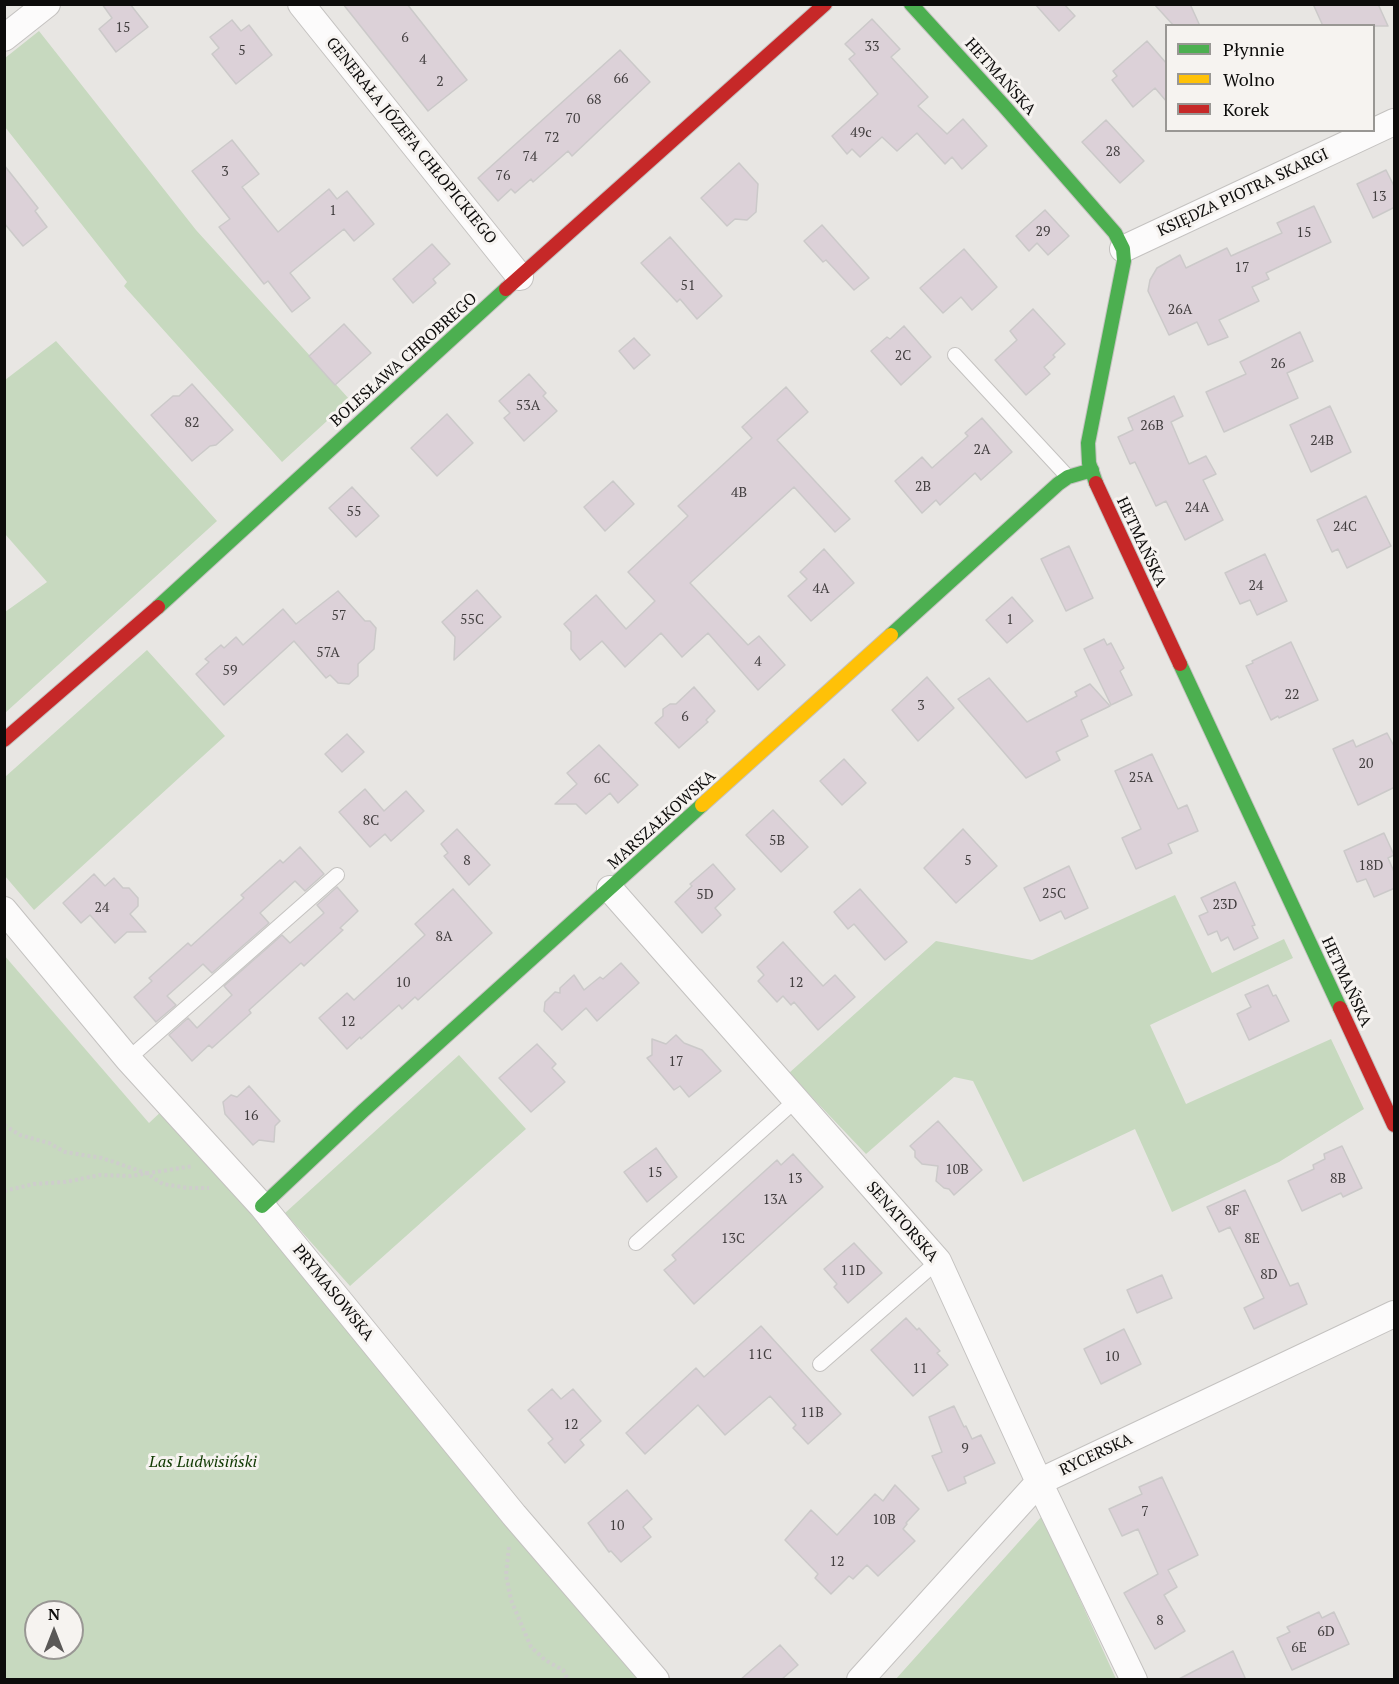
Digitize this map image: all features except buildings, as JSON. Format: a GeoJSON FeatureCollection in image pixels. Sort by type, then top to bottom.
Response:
{"type":"FeatureCollection","features":[{"type":"Feature","properties":{"kind":"street"},"geometry":{"type":"LineString","coordinates":[[4,38],[47,4]]}},
{"type":"Feature","properties":{"kind":"street","name":"GENERAŁA JÓZEFA CHŁOPICKIEGO"},"geometry":{"type":"LineString","coordinates":[[301,4],[520,277]]}},
{"type":"Feature","properties":{"kind":"street","name":"BOLESŁAWA CHROBREGO"},"geometry":{"type":"LineString","coordinates":[[4,740],[148,617],[520,277],[825,4]]}},
{"type":"Feature","properties":{"kind":"street","name":"HETMAŃSKA"},"geometry":{"type":"LineString","coordinates":[[911,4],[1108,224],[1123,249],[1124,261],[1088,443],[1092,470],[1395,1125]]}},
{"type":"Feature","properties":{"kind":"street","name":"KSIĘDZA PIOTRA SKARGI"},"geometry":{"type":"LineString","coordinates":[[1375,131],[1395,122]]}},
{"type":"Feature","properties":{"kind":"street","name":"KSIĘDZA PIOTRA SKARGI"},"geometry":{"type":"LineString","coordinates":[[1123,249],[1374,132]]}},
{"type":"Feature","properties":{"kind":"street","name":"MARSZAŁKOWSKA"},"geometry":{"type":"LineString","coordinates":[[262,1206],[354,1119],[1068,477],[1092,470]]}},
{"type":"Feature","properties":{"kind":"street","name":"SENATORSKA"},"geometry":{"type":"LineString","coordinates":[[610,890],[938,1261],[1039,1482],[1134,1680]]}},
{"type":"Feature","properties":{"kind":"street","name":"PRYMASOWSKA"},"geometry":{"type":"LineString","coordinates":[[4,910],[128,1059],[262,1206],[514,1515],[656,1680]]}},
{"type":"Feature","properties":{"kind":"street","name":"RYCERSKA"},"geometry":{"type":"LineString","coordinates":[[860,1680],[1039,1482],[1395,1314]]}},
{"type":"Feature","properties":{"kind":"lane"},"geometry":{"type":"LineString","coordinates":[[955,355],[1068,477]]}},
{"type":"Feature","properties":{"kind":"lane"},"geometry":{"type":"LineString","coordinates":[[128,1059],[337,875]]}},
{"type":"Feature","properties":{"kind":"lane"},"geometry":{"type":"LineString","coordinates":[[636,1243],[796,1101]]}},
{"type":"Feature","properties":{"kind":"lane"},"geometry":{"type":"LineString","coordinates":[[820,1364],[938,1261]]}},
{"type":"Feature","properties":{"kind":"path"},"geometry":{"type":"LineString","coordinates":[[4,1125],[20,1135],[49,1143],[65,1152],[102,1158],[147,1173],[163,1184],[188,1188],[210,1188],[239,1180]]}},
{"type":"Feature","properties":{"kind":"path"},"geometry":{"type":"LineString","coordinates":[[4,1191],[34,1184],[65,1182],[100,1175],[132,1176],[221,1160]]}},
{"type":"Feature","properties":{"kind":"path"},"geometry":{"type":"LineString","coordinates":[[514,1515],[506,1575],[511,1600],[531,1647],[545,1660],[563,1670],[568,1680]]}},
{"type":"Feature","properties":{"kind":"green space"},"geometry":{"type":"Polygon","coordinates":[[[39,31],[196,230],[350,400],[282,462],[124,286],[127,282],[5,127],[5,58],[39,31]]]}},
{"type":"Feature","properties":{"kind":"green space"},"geometry":{"type":"Polygon","coordinates":[[[56,341],[217,521],[5,713],[5,612],[47,582],[5,534],[5,380],[56,341]]]}},
{"type":"Feature","properties":{"kind":"green space"},"geometry":{"type":"Polygon","coordinates":[[[147,650],[225,736],[34,910],[5,876],[5,777],[147,650]]]}},
{"type":"Feature","properties":{"kind":"green space"},"geometry":{"type":"Polygon","coordinates":[[[1175,895],[1212,973],[1284,939],[1293,958],[1150,1025],[1186,1104],[1331,1039],[1364,1109],[1279,1162],[1172,1212],[1135,1129],[1023,1182],[973,1081],[954,1077],[866,1154],[789,1073],[936,941],[1032,960],[1175,895]]]}},
{"type":"Feature","properties":{"kind":"green space","name":"Las Ludwisiński"},"geometry":{"type":"Polygon","coordinates":[[[4,955],[149,1123],[165,1108],[645,1679],[5,1679],[4,955]]]}},
{"type":"Feature","properties":{"kind":"green space"},"geometry":{"type":"Polygon","coordinates":[[[459,1055],[526,1129],[350,1286],[285,1213],[459,1055]]]}},
{"type":"Feature","properties":{"kind":"green space"},"geometry":{"type":"Polygon","coordinates":[[[1042,1516],[1116,1679],[895,1680],[1042,1516]]]}},
{"type":"Feature","properties":{"kind":"traffic: fast"},"geometry":{"type":"LineString","coordinates":[[911,4],[1115,233],[1123,249],[1124,261],[1088,443],[1089,463],[1096,483]]}},
{"type":"Feature","properties":{"kind":"traffic: fast"},"geometry":{"type":"LineString","coordinates":[[158,607],[506,289]]}},
{"type":"Feature","properties":{"kind":"traffic: fast"},"geometry":{"type":"LineString","coordinates":[[891,635],[1058,484],[1068,477],[1092,470]]}},
{"type":"Feature","properties":{"kind":"traffic: fast"},"geometry":{"type":"LineString","coordinates":[[1180,664],[1340,1008]]}},
{"type":"Feature","properties":{"kind":"traffic: fast"},"geometry":{"type":"LineString","coordinates":[[262,1206],[363,1111],[702,805]]}},
{"type":"Feature","properties":{"kind":"traffic: slow"},"geometry":{"type":"LineString","coordinates":[[702,805],[891,635]]}},
{"type":"Feature","properties":{"kind":"traffic: jam"},"geometry":{"type":"LineString","coordinates":[[506,289],[825,4]]}},
{"type":"Feature","properties":{"kind":"traffic: jam"},"geometry":{"type":"LineString","coordinates":[[1096,483],[1180,664]]}},
{"type":"Feature","properties":{"kind":"traffic: jam"},"geometry":{"type":"LineString","coordinates":[[4,740],[158,607]]}},
{"type":"Feature","properties":{"kind":"traffic: jam"},"geometry":{"type":"LineString","coordinates":[[1340,1008],[1394,1125]]}}]}
